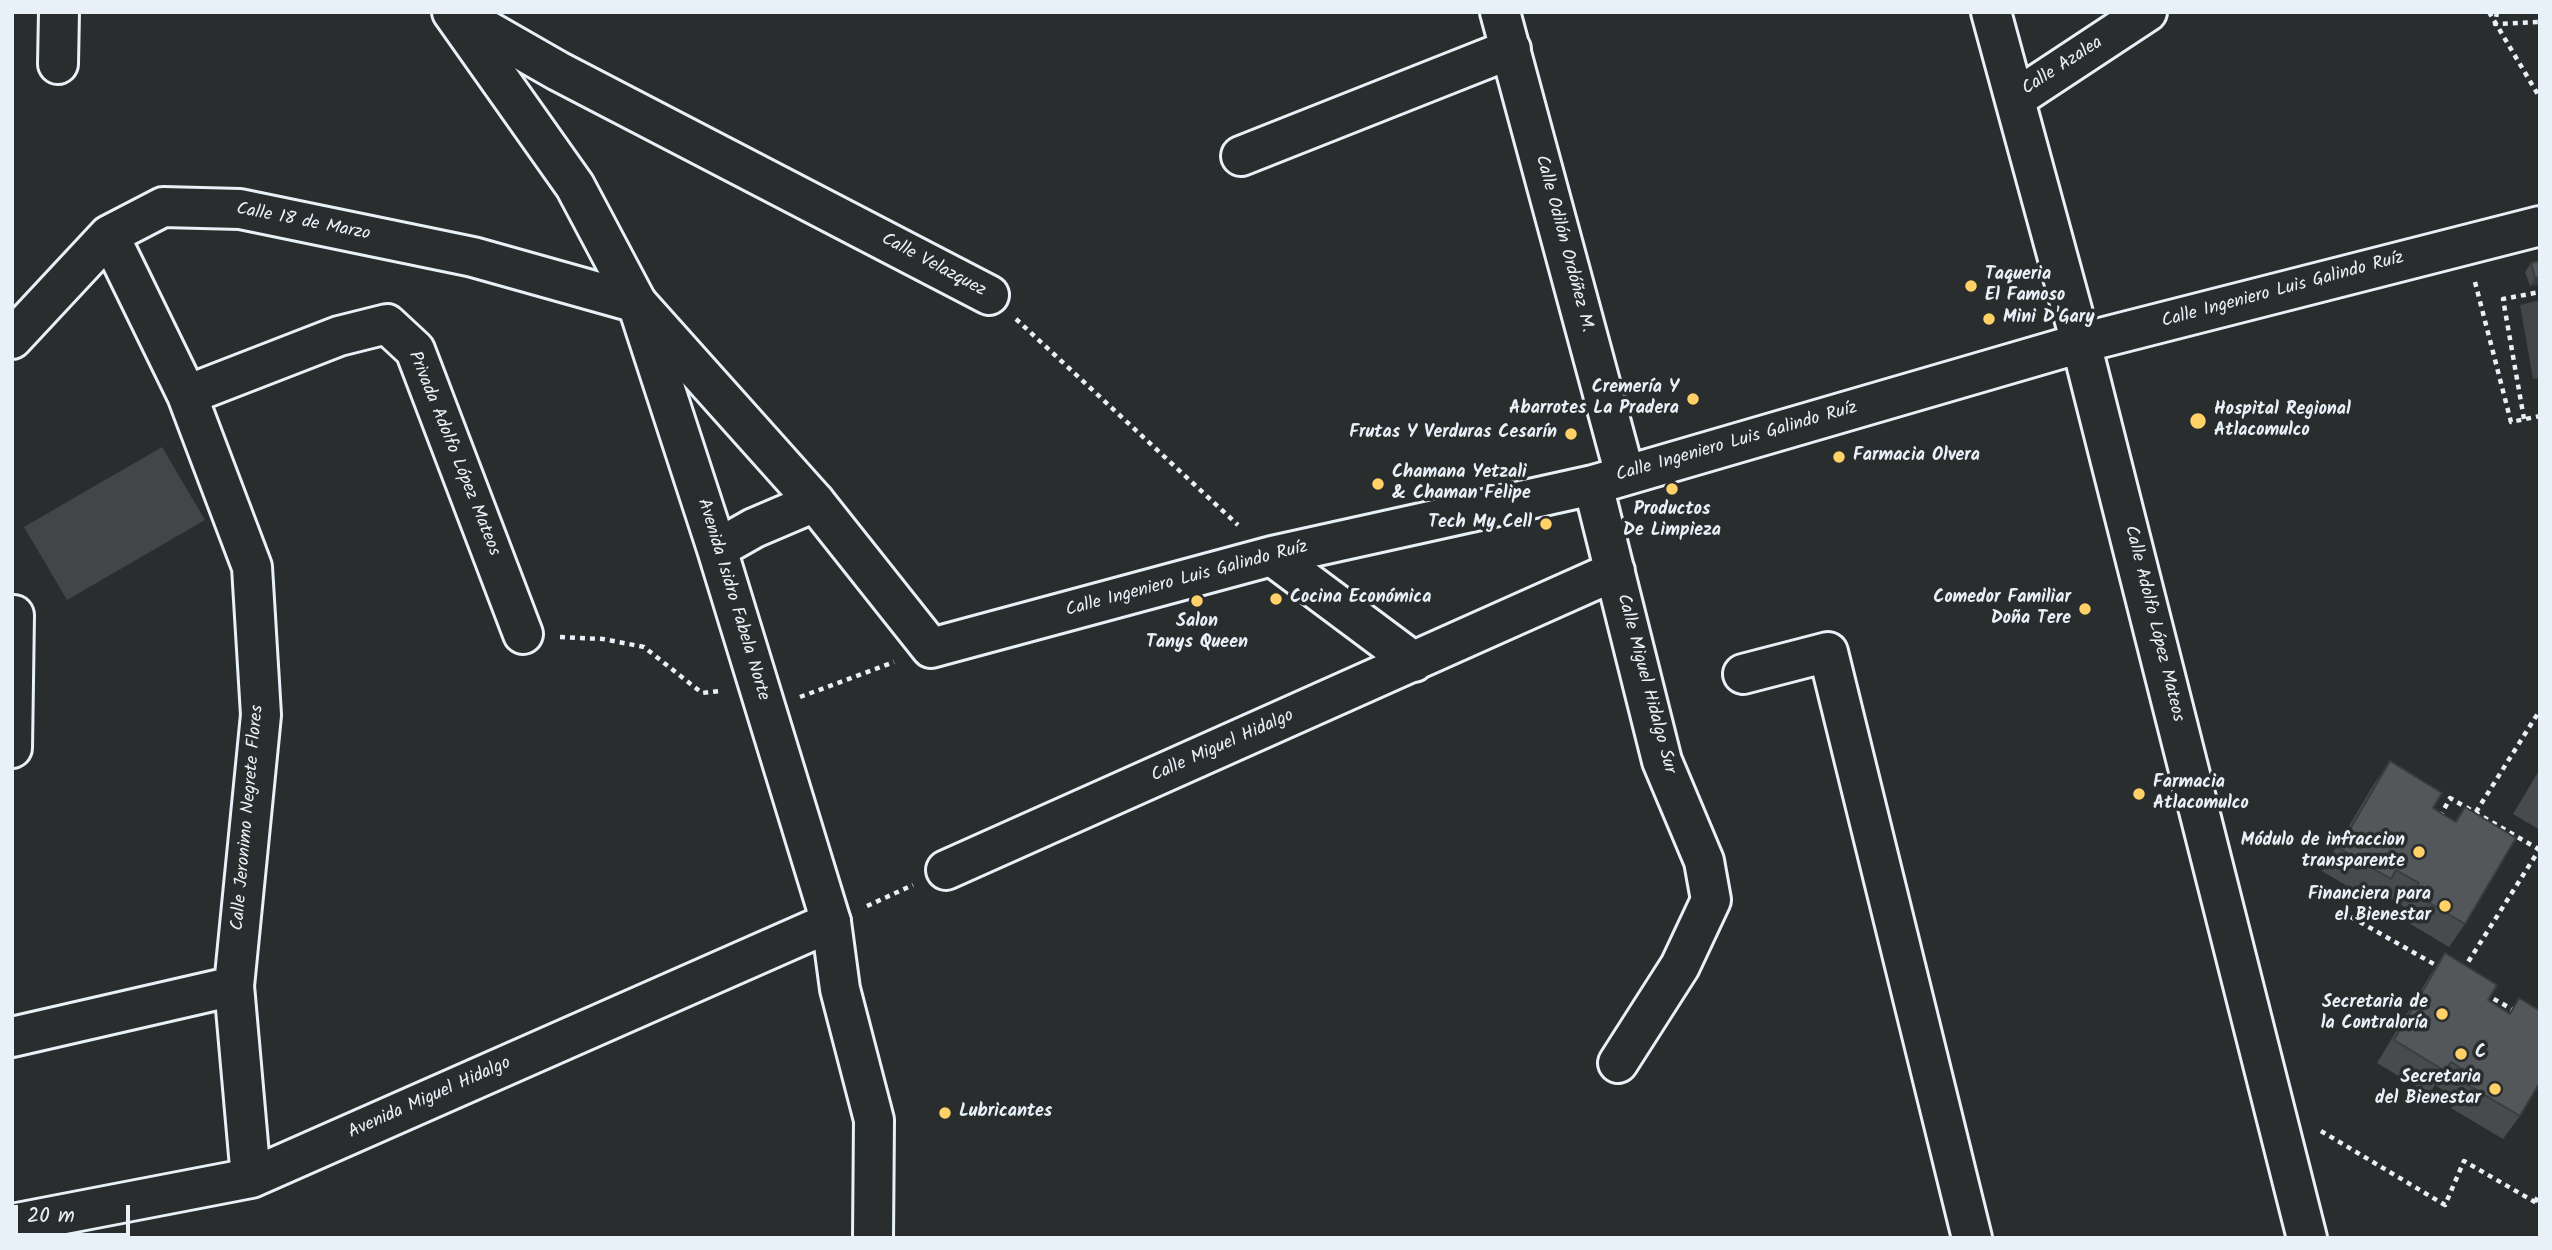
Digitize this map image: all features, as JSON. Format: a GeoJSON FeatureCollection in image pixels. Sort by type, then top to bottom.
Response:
{"type":"FeatureCollection","features":[{"type":"Feature","properties":{"kind":"street"},"geometry":{"type":"LineString","coordinates":[[58,64],[59,12]]}},
{"type":"Feature","properties":{"kind":"street","name":"Calle Velazquez"},"geometry":{"type":"LineString","coordinates":[[453,12],[558,71],[989,295]]}},
{"type":"Feature","properties":{"kind":"street","name":"Avenida Isidro Fabela Norte"},"geometry":{"type":"LineString","coordinates":[[453,12],[575,186],[637,303],[717,549],[831,922],[840,989],[874,1120],[873,1238]]}},
{"type":"Feature","properties":{"kind":"street","name":"Calle Odilón Ordóñez M."},"geometry":{"type":"LineString","coordinates":[[1500,12],[1511,49],[1609,480]]}},
{"type":"Feature","properties":{"kind":"street","name":"Calle Adolfo López Mateos"},"geometry":{"type":"LineString","coordinates":[[1991,12],[2081,343],[2307,1238]]}},
{"type":"Feature","properties":{"kind":"street","name":"Calle Azalea"},"geometry":{"type":"LineString","coordinates":[[2015,99],[2147,12]]}},
{"type":"Feature","properties":{"kind":"street"},"geometry":{"type":"LineString","coordinates":[[1241,156],[1511,49]]}},
{"type":"Feature","properties":{"kind":"street","name":"Calle 18 de Marzo"},"geometry":{"type":"LineString","coordinates":[[12,339],[109,235],[163,207],[240,209],[474,257],[637,303]]}},
{"type":"Feature","properties":{"kind":"street","name":"Calle Ingeniero Luis Galindo Ruíz"},"geometry":{"type":"LineString","coordinates":[[931,648],[1272,556],[1609,480],[2081,343],[2540,226]]}},
{"type":"Feature","properties":{"kind":"street","name":"Calle Jeronimo Negrete Flores"},"geometry":{"type":"LineString","coordinates":[[109,235],[187,395],[252,567],[261,715],[234,986],[251,1178]]}},
{"type":"Feature","properties":{"kind":"street"},"geometry":{"type":"LineString","coordinates":[[637,303],[816,502],[931,648]]}},
{"type":"Feature","properties":{"kind":"street","name":"Privada Adolfo López Mateos"},"geometry":{"type":"LineString","coordinates":[[187,395],[339,336],[387,324],[415,350],[523,634]]}},
{"type":"Feature","properties":{"kind":"street","name":"Calle Miguel Hidalgo Sur"},"geometry":{"type":"LineString","coordinates":[[1609,480],[1615,571],[1662,761],[1704,861],[1711,900],[1680,966],[1618,1063]]}},
{"type":"Feature","properties":{"kind":"street"},"geometry":{"type":"LineString","coordinates":[[717,549],[754,528],[816,502]]}},
{"type":"Feature","properties":{"kind":"street"},"geometry":{"type":"LineString","coordinates":[[1272,556],[1414,662]]}},
{"type":"Feature","properties":{"kind":"street","name":"Calle Miguel Hidalgo"},"geometry":{"type":"LineString","coordinates":[[946,870],[1615,571]]}},
{"type":"Feature","properties":{"kind":"street"},"geometry":{"type":"LineString","coordinates":[[12,748],[14,615]]}},
{"type":"Feature","properties":{"kind":"street"},"geometry":{"type":"LineString","coordinates":[[1743,674],[1828,652],[1972,1238]]}},
{"type":"Feature","properties":{"kind":"street","name":"Avenida Miguel Hidalgo"},"geometry":{"type":"LineString","coordinates":[[12,1224],[105,1222],[251,1178],[831,922]]}},
{"type":"Feature","properties":{"kind":"street"},"geometry":{"type":"LineString","coordinates":[[12,1037],[234,986]]}},
{"type":"Feature","properties":{"kind":"path"},"geometry":{"type":"LineString","coordinates":[[2488,12],[2540,98]]}},
{"type":"Feature","properties":{"kind":"path"},"geometry":{"type":"LineString","coordinates":[[2495,24],[2497,12]]}},
{"type":"Feature","properties":{"kind":"path"},"geometry":{"type":"LineString","coordinates":[[2495,24],[2540,22]]}},
{"type":"Feature","properties":{"kind":"path"},"geometry":{"type":"LineString","coordinates":[[2524,419],[2502,299],[2540,292]]}},
{"type":"Feature","properties":{"kind":"path","name":"Calle Velazquez"},"geometry":{"type":"LineString","coordinates":[[989,295],[1272,556]]}},
{"type":"Feature","properties":{"kind":"path"},"geometry":{"type":"LineString","coordinates":[[2481,304],[2511,422],[2540,416]]}},
{"type":"Feature","properties":{"kind":"path"},"geometry":{"type":"LineString","coordinates":[[523,634],[603,639],[644,647],[702,693],[762,697],[931,648]]}},
{"type":"Feature","properties":{"kind":"path"},"geometry":{"type":"LineString","coordinates":[[2476,812],[2540,710]]}},
{"type":"Feature","properties":{"kind":"path"},"geometry":{"type":"LineString","coordinates":[[2434,828],[2450,798],[2540,850],[2458,978]]}},
{"type":"Feature","properties":{"kind":"path"},"geometry":{"type":"LineString","coordinates":[[831,922],[946,870]]}},
{"type":"Feature","properties":{"kind":"path"},"geometry":{"type":"LineString","coordinates":[[2351,917],[2446,971]]}},
{"type":"Feature","properties":{"kind":"path"},"geometry":{"type":"LineString","coordinates":[[2478,990],[2519,1014]]}},
{"type":"Feature","properties":{"kind":"path"},"geometry":{"type":"LineString","coordinates":[[2493,1011],[2499,1002]]}},
{"type":"Feature","properties":{"kind":"path"},"geometry":{"type":"LineString","coordinates":[[2275,1104],[2445,1205],[2464,1161],[2537,1204],[2540,1193]]}},
{"type":"Feature","properties":{"kind":"shaded area"},"geometry":{"type":"Polygon","coordinates":[[[2540,300],[2540,378],[2533,379],[2520,305],[2540,300]]]}},
{"type":"Feature","properties":{"kind":"shaded area"},"geometry":{"type":"Polygon","coordinates":[[[162,447],[205,520],[67,600],[24,527],[162,447]]]}},
{"type":"Feature","properties":{"kind":"building"},"geometry":{"type":"Polygon","coordinates":[[[2540,261],[2540,277],[2535,278],[2531,263],[2540,261]]]}},
{"type":"Feature","properties":{"kind":"building"},"geometry":{"type":"Polygon","coordinates":[[[2390,761],[2442,793],[2433,808],[2444,815],[2456,822],[2465,807],[2516,838],[2465,924],[2413,893],[2419,883],[2396,870],[2391,879],[2339,848],[2390,761]]]}},
{"type":"Feature","properties":{"kind":"building","name":"C"},"geometry":{"type":"Polygon","coordinates":[[[2445,953],[2497,985],[2488,1000],[2510,1014],[2519,998],[2540,1011],[2540,1082],[2520,1116],[2468,1085],[2473,1076],[2451,1062],[2445,1071],[2394,1040],[2445,953]]]}},
{"type":"Feature","properties":{"kind":"place","name":"Taqueria El Famoso"},"geometry":{"type":"Point","coordinates":[1971,286]}},
{"type":"Feature","properties":{"kind":"place","name":"Mini D'Gary"},"geometry":{"type":"Point","coordinates":[1989,319]}},
{"type":"Feature","properties":{"kind":"place","name":"Cremería Y Abarrotes La Pradera"},"geometry":{"type":"Point","coordinates":[1693,399]}},
{"type":"Feature","properties":{"kind":"place","name":"Hospital Regional Atlacomulco"},"geometry":{"type":"Point","coordinates":[2198,421]}},
{"type":"Feature","properties":{"kind":"place","name":"Frutas Y Verduras Cesarín"},"geometry":{"type":"Point","coordinates":[1571,434]}},
{"type":"Feature","properties":{"kind":"place","name":"Farmacia Olvera"},"geometry":{"type":"Point","coordinates":[1839,457]}},
{"type":"Feature","properties":{"kind":"place","name":"Chamana Yetzali & Chaman Felipe"},"geometry":{"type":"Point","coordinates":[1378,484]}},
{"type":"Feature","properties":{"kind":"place","name":"Productos De Limpieza"},"geometry":{"type":"Point","coordinates":[1672,489]}},
{"type":"Feature","properties":{"kind":"place","name":"Tech My Cell"},"geometry":{"type":"Point","coordinates":[1546,524]}},
{"type":"Feature","properties":{"kind":"place","name":"Cocina Económica"},"geometry":{"type":"Point","coordinates":[1276,599]}},
{"type":"Feature","properties":{"kind":"place","name":"Salon Tanys Queen"},"geometry":{"type":"Point","coordinates":[1197,601]}},
{"type":"Feature","properties":{"kind":"place","name":"Comedor Familiar Doña Tere"},"geometry":{"type":"Point","coordinates":[2085,609]}},
{"type":"Feature","properties":{"kind":"place","name":"Farmacia Atlacomulco"},"geometry":{"type":"Point","coordinates":[2139,794]}},
{"type":"Feature","properties":{"kind":"place","name":"Módulo de infraccion transparente"},"geometry":{"type":"Point","coordinates":[2419,852]}},
{"type":"Feature","properties":{"kind":"place","name":"Financiera para el Bienestar"},"geometry":{"type":"Point","coordinates":[2445,906]}},
{"type":"Feature","properties":{"kind":"place","name":"Secretaria de la Contraloría"},"geometry":{"type":"Point","coordinates":[2442,1014]}},
{"type":"Feature","properties":{"kind":"place","name":"C"},"geometry":{"type":"Point","coordinates":[2461,1054]}},
{"type":"Feature","properties":{"kind":"place","name":"Secretaria del Bienestar"},"geometry":{"type":"Point","coordinates":[2495,1089]}},
{"type":"Feature","properties":{"kind":"place","name":"Lubricantes"},"geometry":{"type":"Point","coordinates":[945,1113]}}]}
